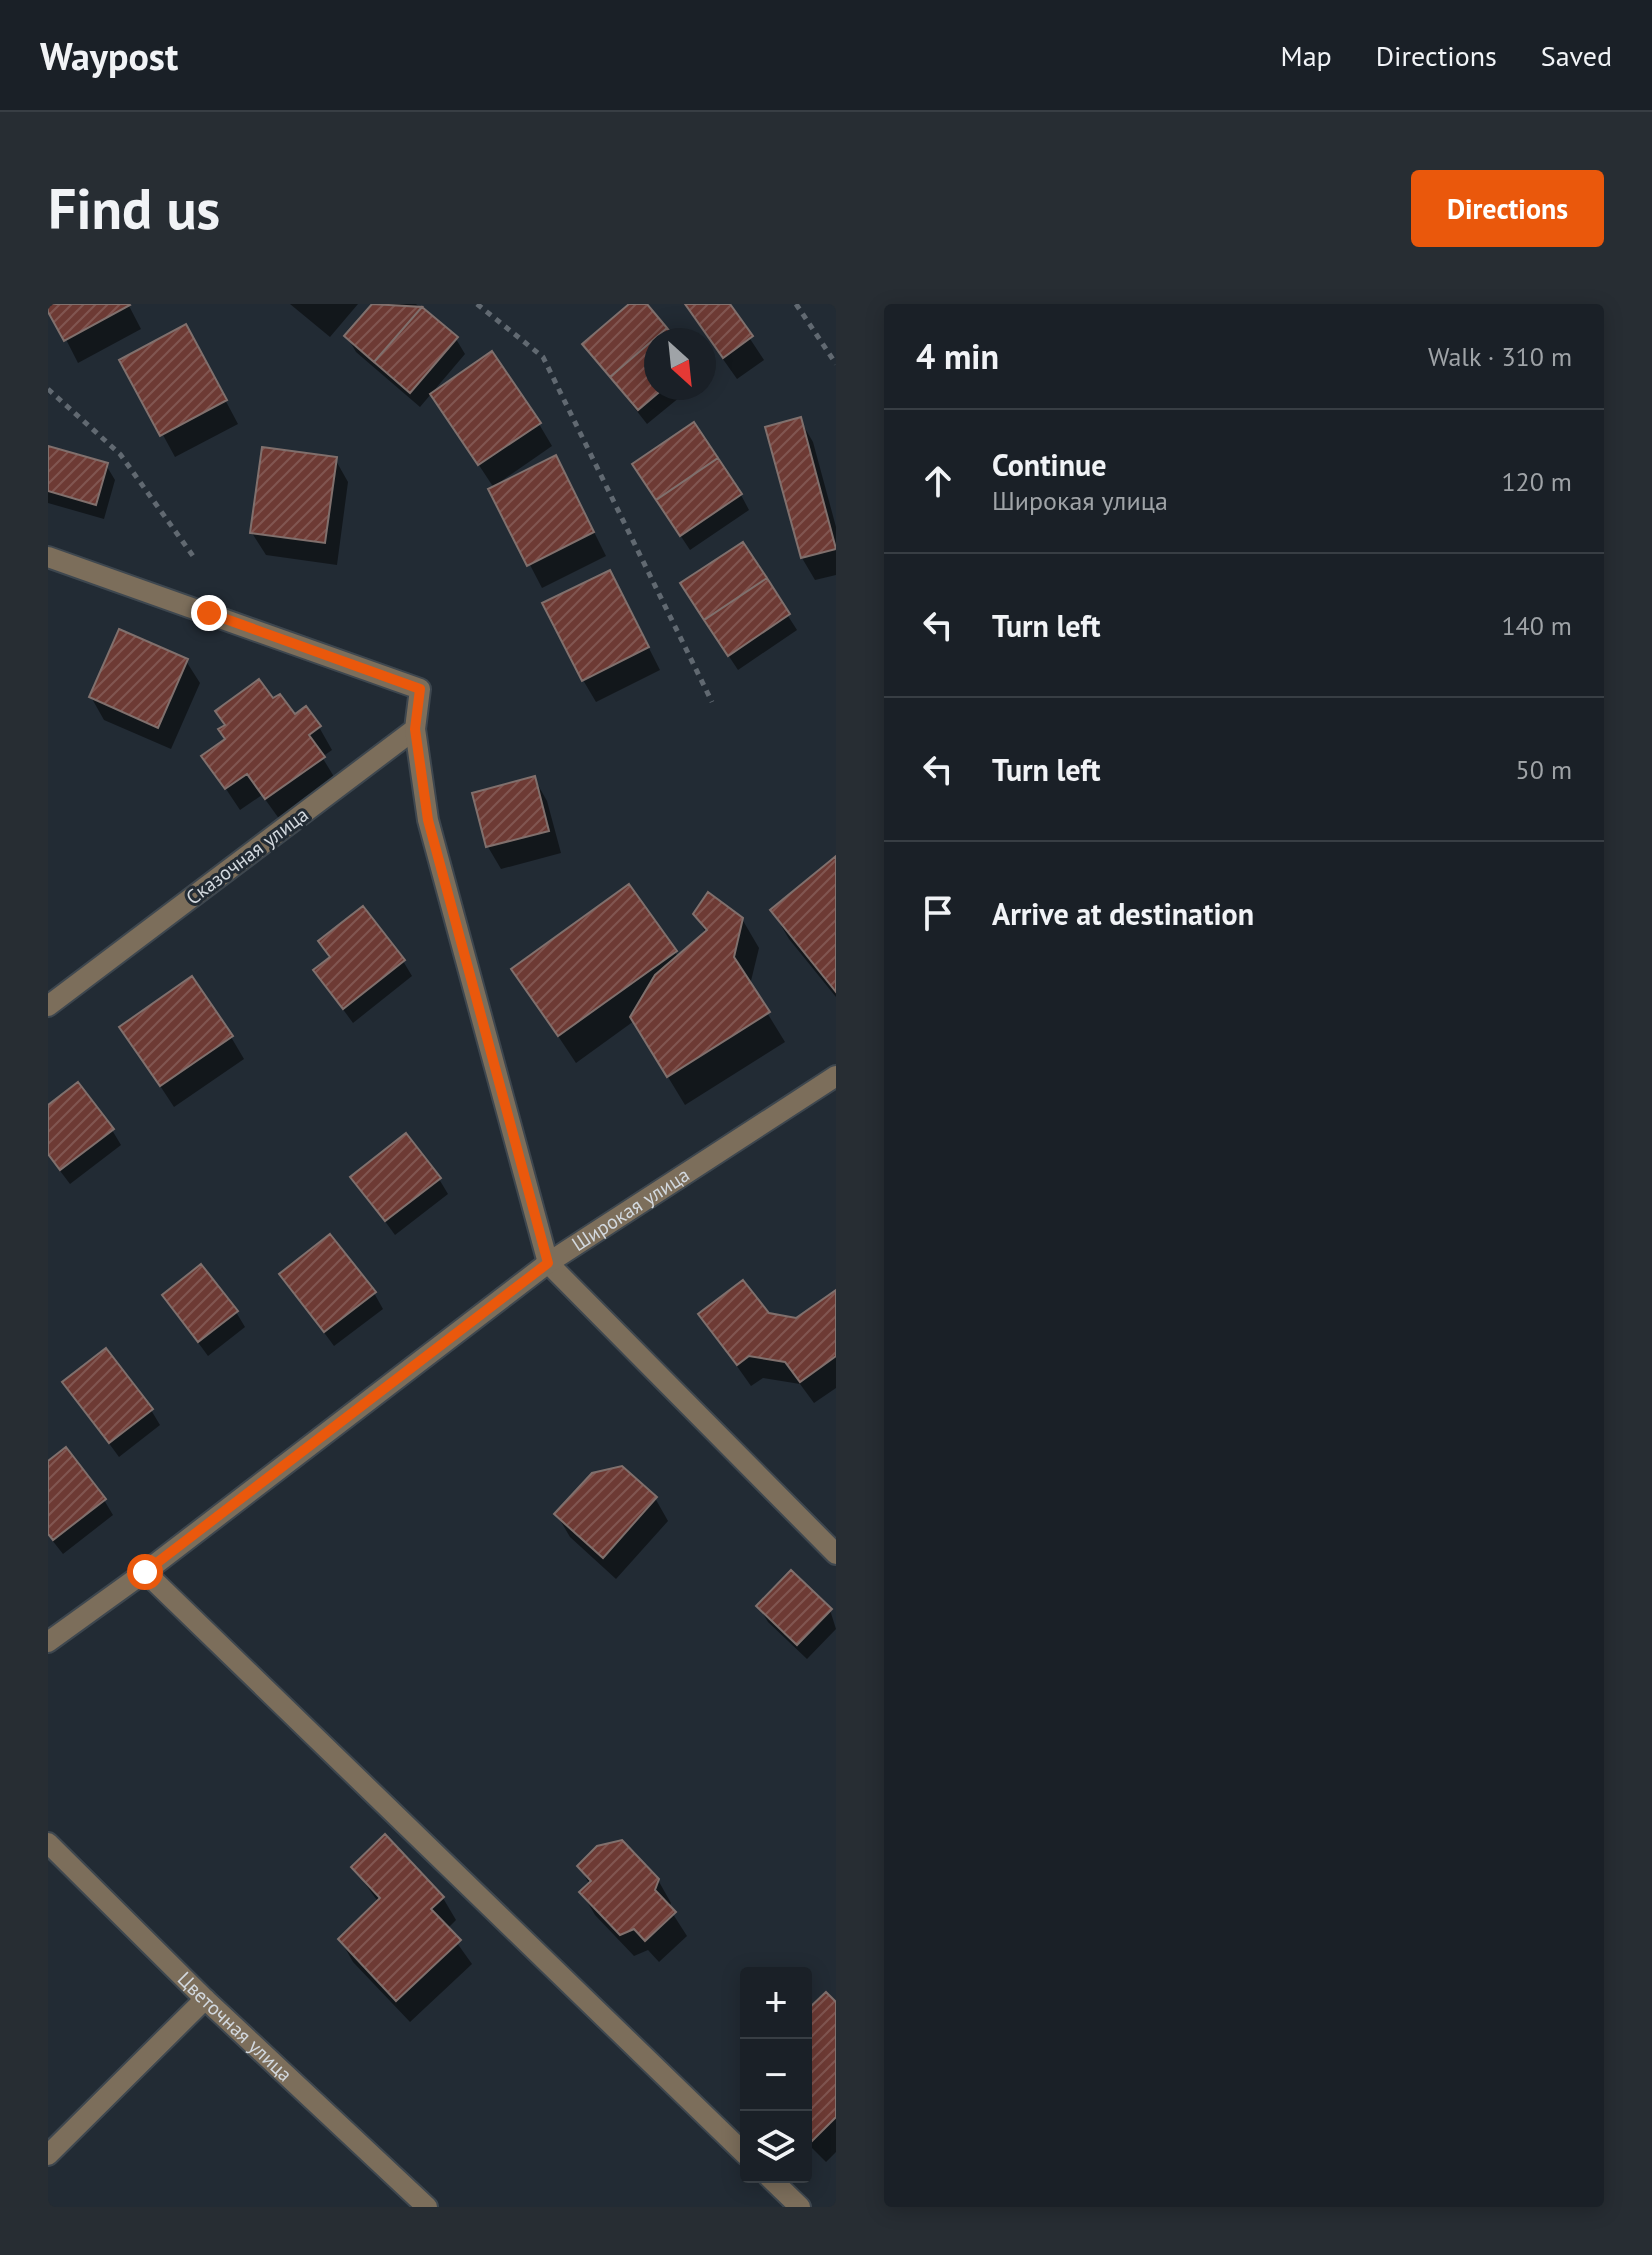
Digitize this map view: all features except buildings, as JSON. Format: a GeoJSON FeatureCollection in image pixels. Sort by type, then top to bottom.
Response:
{"type":"FeatureCollection","features":[{"type":"Feature","properties":{"kind":"street"},"geometry":{"type":"LineString","coordinates":[[48,557],[420,689],[415,729],[428,820],[548,1263],[836,1554]]}},
{"type":"Feature","properties":{"kind":"street","name":"Сказочная улица"},"geometry":{"type":"LineString","coordinates":[[48,1006],[415,729]]}},
{"type":"Feature","properties":{"kind":"street","name":"Широкая улица"},"geometry":{"type":"LineString","coordinates":[[48,1642],[145,1572],[548,1263],[836,1076]]}},
{"type":"Feature","properties":{"kind":"street"},"geometry":{"type":"LineString","coordinates":[[145,1572],[740,2149]]}},
{"type":"Feature","properties":{"kind":"street","name":"Цветочная улица"},"geometry":{"type":"LineString","coordinates":[[48,1843],[205,1999],[427,2207]]}},
{"type":"Feature","properties":{"kind":"street"},"geometry":{"type":"LineString","coordinates":[[48,2155],[205,1999]]}},
{"type":"Feature","properties":{"kind":"street"},"geometry":{"type":"LineString","coordinates":[[775,2183],[800,2207]]}},
{"type":"Feature","properties":{"kind":"path"},"geometry":{"type":"LineString","coordinates":[[477,304],[543,357],[712,702]]}},
{"type":"Feature","properties":{"kind":"path"},"geometry":{"type":"LineString","coordinates":[[796,304],[836,364]]}},
{"type":"Feature","properties":{"kind":"path"},"geometry":{"type":"LineString","coordinates":[[48,389],[120,454],[193,556]]}},
{"type":"Feature","properties":{"kind":"route"},"geometry":{"type":"LineString","coordinates":[[145,1572],[548,1263],[428,820],[415,729],[420,689],[209,613]]}}]}
